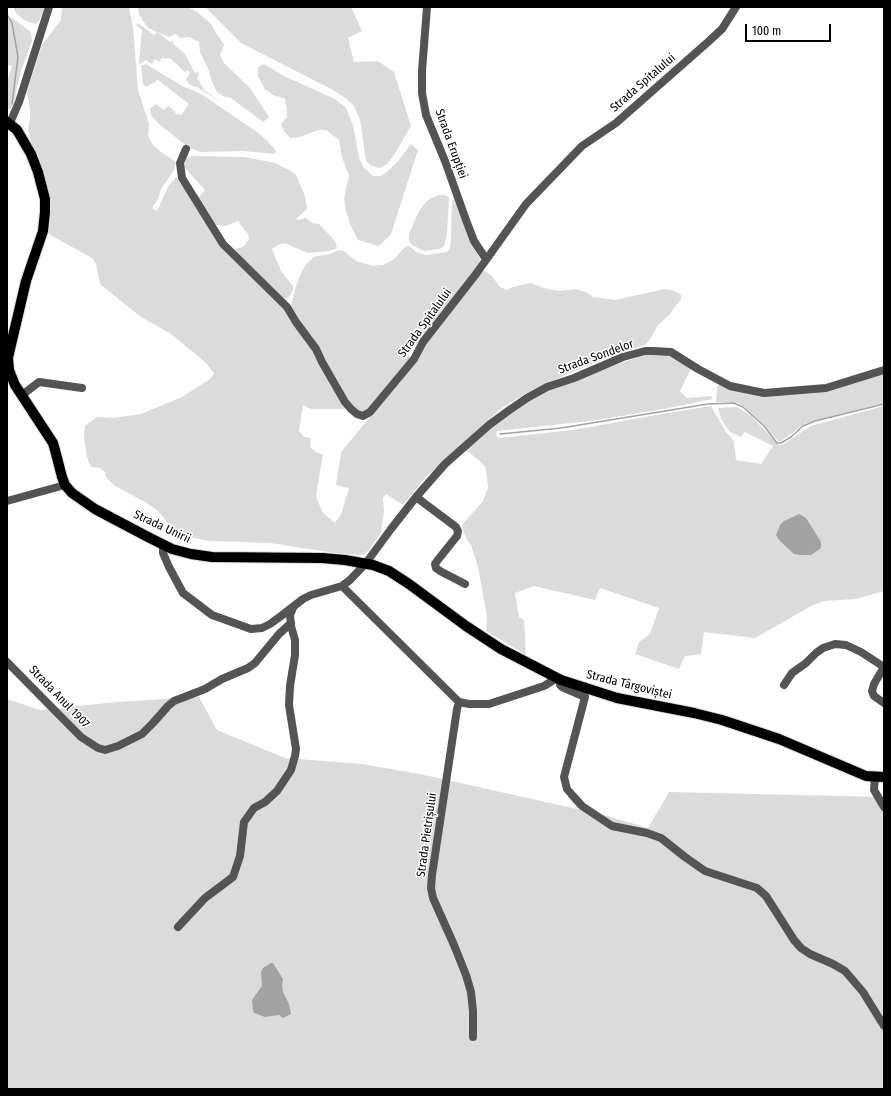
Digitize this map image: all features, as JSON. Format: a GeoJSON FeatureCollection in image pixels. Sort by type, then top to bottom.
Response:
{"type":"FeatureCollection","features":[{"type":"Feature","properties":{"kind":"main road"},"geometry":{"type":"LineString","coordinates":[[8,123],[21,136],[31,154],[38,172],[45,199],[43,231],[26,281],[9,353],[9,370],[15,385],[53,443],[65,485]]}},
{"type":"Feature","properties":{"kind":"main road","name":"Strada Unirii"},"geometry":{"type":"LineString","coordinates":[[65,485],[72,493],[95,509],[163,544],[180,551],[201,556],[309,557],[366,563]]}},
{"type":"Feature","properties":{"kind":"main road","name":"Strada Târgoviștei"},"geometry":{"type":"LineString","coordinates":[[366,563],[377,566],[395,575],[501,649],[586,692],[694,713],[722,720],[779,739],[858,773],[879,777]]}},
{"type":"Feature","properties":{"kind":"street"},"geometry":{"type":"LineString","coordinates":[[8,123],[19,102],[49,7]]}},
{"type":"Feature","properties":{"kind":"street","name":"Strada Erupției"},"geometry":{"type":"LineString","coordinates":[[427,7],[422,71],[422,93],[426,115],[445,161],[474,241],[486,259]]}},
{"type":"Feature","properties":{"kind":"street","name":"Strada Spitalului"},"geometry":{"type":"LineString","coordinates":[[186,149],[180,163],[182,178],[223,244],[287,307],[316,349],[350,409],[357,414],[363,416],[367,415],[414,359],[423,342],[472,280],[526,204],[582,146],[616,122],[708,42],[722,28],[736,7]]}},
{"type":"Feature","properties":{"kind":"street","name":"Strada Sondelor"},"geometry":{"type":"LineString","coordinates":[[366,563],[387,534],[431,480],[464,447],[508,411],[527,398],[548,387],[574,378],[623,357],[645,351],[671,352],[698,370],[730,386],[764,393],[826,388],[884,370]]}},
{"type":"Feature","properties":{"kind":"street"},"geometry":{"type":"LineString","coordinates":[[22,395],[39,382],[82,388]]}},
{"type":"Feature","properties":{"kind":"street"},"geometry":{"type":"LineString","coordinates":[[7,501],[65,485]]}},
{"type":"Feature","properties":{"kind":"street"},"geometry":{"type":"LineString","coordinates":[[416,497],[456,527],[458,531],[457,536],[435,564],[436,568],[440,571],[466,584]]}},
{"type":"Feature","properties":{"kind":"street"},"geometry":{"type":"LineString","coordinates":[[163,544],[163,553],[183,593],[212,615],[251,629],[262,628],[294,607]]}},
{"type":"Feature","properties":{"kind":"street"},"geometry":{"type":"LineString","coordinates":[[178,927],[205,898],[233,876],[240,856],[244,822],[254,808],[265,802],[277,792],[291,770],[296,749],[289,705],[290,686],[296,649],[290,615],[294,607],[297,602],[311,595],[342,586],[366,563]]}},
{"type":"Feature","properties":{"kind":"street"},"geometry":{"type":"LineString","coordinates":[[342,586],[459,702],[469,704],[489,704],[544,686],[559,679]]}},
{"type":"Feature","properties":{"kind":"street","name":"Strada Anul 1907"},"geometry":{"type":"LineString","coordinates":[[7,662],[81,738],[98,748],[105,750],[118,746],[142,734],[174,701],[205,689],[222,679],[248,668],[291,623]]}},
{"type":"Feature","properties":{"kind":"street"},"geometry":{"type":"LineString","coordinates":[[784,685],[792,672],[806,663],[823,648],[834,644],[846,646],[862,652],[884,667],[872,690],[874,696],[884,703]]}},
{"type":"Feature","properties":{"kind":"street"},"geometry":{"type":"LineString","coordinates":[[586,692],[564,777],[567,788],[573,796],[582,806],[612,826],[647,833],[661,838],[705,871],[757,888],[766,896],[794,940],[801,948],[845,971],[863,992],[884,1026]]}},
{"type":"Feature","properties":{"kind":"street","name":"Strada Pietrișului"},"geometry":{"type":"LineString","coordinates":[[459,702],[431,888],[433,898],[454,945],[467,980],[473,1011],[473,1037]]}},
{"type":"Feature","properties":{"kind":"street"},"geometry":{"type":"LineString","coordinates":[[879,777],[874,790],[884,807]]}},
{"type":"Feature","properties":{"kind":"shaded area"},"geometry":{"type":"Polygon","coordinates":[[[13,7],[45,7],[39,21],[35,24],[24,20],[16,13],[13,7]]]}},
{"type":"Feature","properties":{"kind":"shaded area"},"geometry":{"type":"Polygon","coordinates":[[[62,7],[129,7],[133,27],[138,90],[149,124],[148,136],[153,145],[176,162],[174,170],[161,189],[158,199],[152,208],[157,211],[168,187],[176,177],[223,246],[276,299],[305,336],[346,409],[311,409],[303,405],[299,431],[304,437],[311,438],[310,447],[323,455],[316,497],[323,513],[335,523],[341,514],[349,488],[336,485],[341,452],[403,377],[425,343],[481,272],[485,271],[492,276],[500,287],[507,290],[530,283],[547,289],[560,291],[575,289],[586,292],[593,297],[615,300],[665,289],[678,293],[681,295],[681,299],[669,315],[658,325],[645,345],[603,359],[538,387],[503,407],[425,478],[403,505],[386,494],[383,498],[384,511],[381,533],[369,550],[363,555],[335,553],[270,543],[210,541],[184,536],[172,528],[158,511],[147,503],[115,486],[106,477],[105,472],[100,468],[91,467],[87,457],[84,438],[85,426],[97,417],[113,418],[141,414],[182,397],[210,379],[214,373],[205,362],[171,334],[141,317],[100,284],[96,264],[92,258],[47,232],[28,129],[30,109],[27,91],[42,45],[61,20],[62,7]]]}},
{"type":"Feature","properties":{"kind":"shaded area"},"geometry":{"type":"Polygon","coordinates":[[[138,7],[188,7],[197,12],[210,23],[224,45],[220,55],[224,63],[250,88],[269,117],[263,122],[231,98],[225,97],[217,92],[200,52],[199,42],[189,37],[181,38],[175,34],[169,37],[148,28],[139,15],[138,7]]]}},
{"type":"Feature","properties":{"kind":"shaded area"},"geometry":{"type":"Polygon","coordinates":[[[205,7],[351,7],[362,31],[348,38],[354,62],[378,61],[394,72],[411,126],[387,164],[380,168],[370,165],[366,161],[360,120],[354,106],[347,99],[331,89],[241,43],[205,7]]]}},
{"type":"Feature","properties":{"kind":"shaded area"},"geometry":{"type":"Polygon","coordinates":[[[12,18],[31,32],[32,41],[21,71],[15,101],[11,108],[7,110],[7,82],[12,66],[7,65],[7,19],[12,18]]]}},
{"type":"Feature","properties":{"kind":"shaded area"},"geometry":{"type":"Polygon","coordinates":[[[138,23],[154,35],[157,32],[170,42],[172,41],[174,43],[173,44],[185,54],[195,73],[198,72],[199,75],[197,77],[204,90],[222,103],[197,87],[190,85],[186,80],[190,73],[188,70],[185,72],[171,59],[162,58],[159,62],[155,59],[152,64],[146,60],[139,64],[142,30],[136,25],[138,23]]]}},
{"type":"Feature","properties":{"kind":"shaded area"},"geometry":{"type":"Polygon","coordinates":[[[146,64],[182,86],[201,94],[260,134],[274,148],[276,151],[275,154],[243,151],[201,152],[189,148],[159,124],[151,115],[150,109],[156,104],[164,110],[168,106],[173,109],[176,114],[181,115],[189,104],[158,80],[146,87],[143,84],[141,66],[146,64]]]}},
{"type":"Feature","properties":{"kind":"shaded area"},"geometry":{"type":"Polygon","coordinates":[[[264,64],[284,76],[335,99],[346,108],[353,125],[359,158],[364,168],[373,176],[381,176],[388,171],[411,144],[418,150],[391,234],[379,246],[358,240],[350,224],[344,198],[349,176],[342,157],[339,140],[326,130],[318,130],[300,137],[290,138],[284,131],[281,124],[287,117],[285,99],[273,95],[265,89],[258,77],[258,67],[264,64]]]}},
{"type":"Feature","properties":{"kind":"shaded area"},"geometry":{"type":"Polygon","coordinates":[[[191,156],[245,157],[275,163],[296,175],[305,196],[307,209],[296,219],[299,220],[306,218],[312,223],[319,224],[335,241],[337,246],[335,249],[328,251],[308,253],[284,243],[272,249],[281,271],[293,286],[293,291],[288,298],[285,299],[265,282],[234,252],[235,249],[243,247],[249,239],[248,234],[238,221],[225,226],[214,225],[198,198],[205,190],[184,167],[186,159],[191,156]]]}},
{"type":"Feature","properties":{"kind":"shaded area"},"geometry":{"type":"Polygon","coordinates":[[[440,195],[449,197],[447,235],[444,246],[440,249],[424,251],[412,245],[409,241],[409,234],[418,213],[425,203],[431,198],[440,195]]]}},
{"type":"Feature","properties":{"kind":"shaded area"},"geometry":{"type":"Polygon","coordinates":[[[455,198],[467,233],[480,259],[479,264],[443,313],[411,349],[409,355],[410,359],[375,403],[363,413],[354,409],[333,373],[325,363],[312,336],[304,327],[291,306],[296,286],[302,271],[307,263],[314,257],[330,254],[339,250],[344,251],[356,261],[373,266],[383,265],[393,260],[405,247],[409,246],[416,252],[426,255],[447,252],[450,249],[452,201],[455,198]]]}},
{"type":"Feature","properties":{"kind":"shaded area"},"geometry":{"type":"Polygon","coordinates":[[[651,353],[670,354],[692,367],[680,391],[687,398],[711,396],[713,399],[590,421],[497,431],[496,436],[500,438],[579,429],[711,406],[726,432],[734,441],[736,460],[761,464],[773,446],[745,432],[741,437],[730,432],[721,419],[718,408],[737,407],[751,416],[779,445],[782,445],[811,426],[884,406],[884,591],[856,599],[824,601],[813,605],[755,638],[704,632],[701,654],[685,656],[679,669],[635,654],[639,642],[650,634],[659,608],[600,588],[595,600],[534,586],[515,593],[519,617],[524,620],[526,655],[486,631],[487,617],[478,567],[471,545],[467,540],[462,525],[483,501],[488,488],[487,477],[485,467],[466,450],[482,433],[541,393],[600,370],[651,353]]]}},
{"type":"Feature","properties":{"kind":"shaded area"},"geometry":{"type":"Polygon","coordinates":[[[884,372],[884,403],[806,423],[781,441],[778,441],[764,425],[738,403],[716,402],[718,384],[774,396],[884,372]]]}},
{"type":"Feature","properties":{"kind":"shaded area"},"geometry":{"type":"Polygon","coordinates":[[[799,514],[806,518],[821,542],[821,548],[811,555],[794,554],[779,540],[776,535],[780,525],[784,521],[799,514]]]}},
{"type":"Feature","properties":{"kind":"shaded area"},"geometry":{"type":"Polygon","coordinates":[[[199,697],[217,730],[285,758],[362,764],[420,774],[604,815],[648,828],[669,792],[884,797],[884,1089],[7,1089],[7,699],[40,710],[116,702],[199,697]]]}},
{"type":"Feature","properties":{"kind":"shaded area"},"geometry":{"type":"Polygon","coordinates":[[[273,963],[283,979],[283,992],[289,1004],[291,1014],[283,1018],[279,1015],[265,1017],[254,1013],[253,1011],[252,1000],[262,986],[261,972],[263,968],[273,963]]]}},
{"type":"Feature","properties":{"kind":"waterway"},"geometry":{"type":"LineString","coordinates":[[7,14],[12,23],[18,57],[12,104]]}},
{"type":"Feature","properties":{"kind":"waterway"},"geometry":{"type":"LineString","coordinates":[[500,434],[561,428],[708,404],[734,403],[743,407],[764,426],[777,443],[781,443],[791,437],[803,426],[815,421],[884,404]]}}]}
